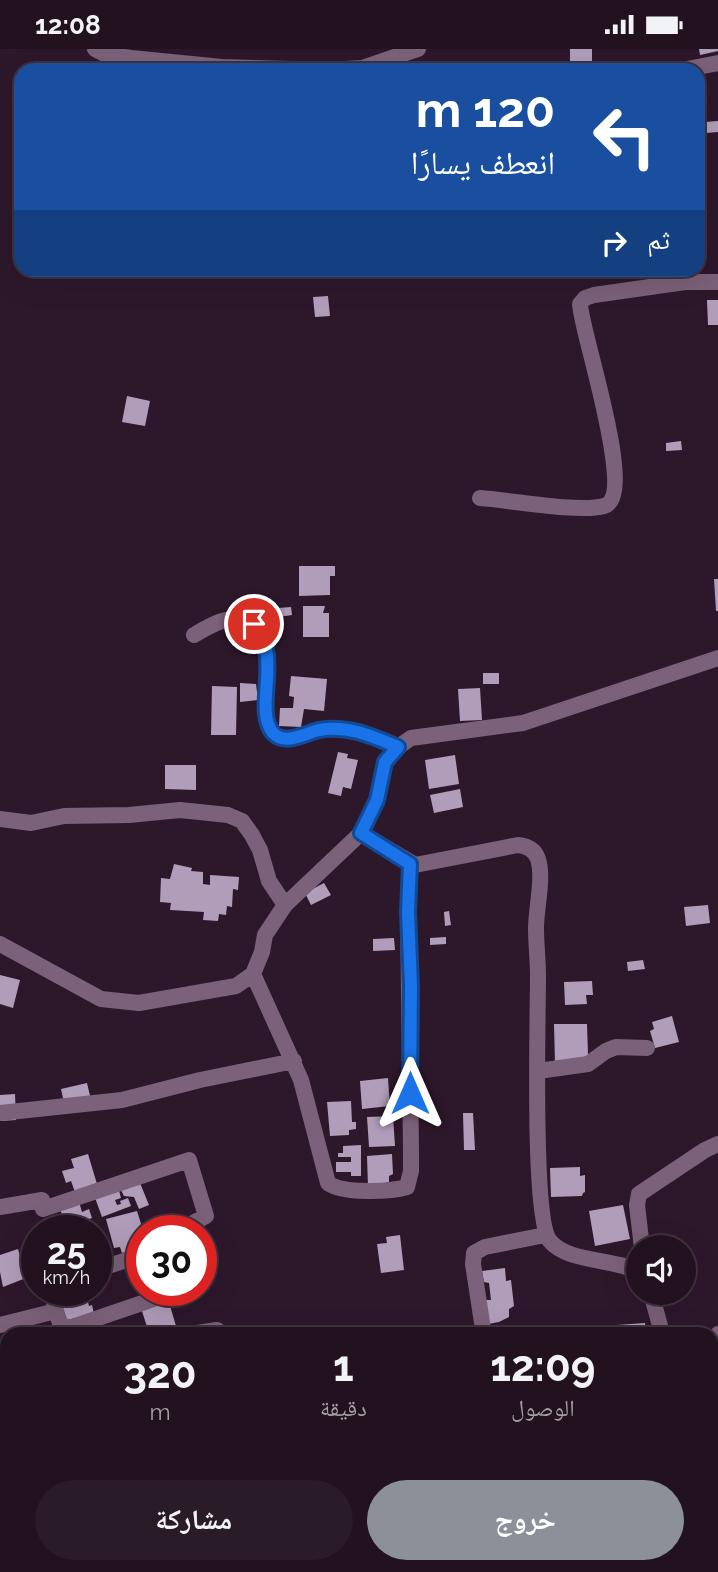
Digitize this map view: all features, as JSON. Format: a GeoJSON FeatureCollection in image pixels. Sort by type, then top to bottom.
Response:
{"type":"FeatureCollection","features":[{"type":"Feature","properties":{"kind":"street"},"geometry":{"type":"LineString","coordinates":[[95,49],[105,54],[169,63]]}},
{"type":"Feature","properties":{"kind":"street"},"geometry":{"type":"LineString","coordinates":[[392,63],[418,49]]}},
{"type":"Feature","properties":{"kind":"street"},"geometry":{"type":"LineString","coordinates":[[480,498],[584,508],[609,504],[614,499],[615,491],[612,454],[580,304],[585,297],[594,295],[685,282],[718,282]]}},
{"type":"Feature","properties":{"kind":"street"},"geometry":{"type":"LineString","coordinates":[[194,635],[214,623],[229,619],[242,619],[254,624],[260,631],[268,652],[267,715],[270,728],[276,737],[286,739],[322,730],[362,731],[398,747]]}},
{"type":"Feature","properties":{"kind":"street"},"geometry":{"type":"LineString","coordinates":[[0,944],[101,999],[139,1003],[236,986],[253,974],[265,935],[285,905],[361,833],[377,800],[385,762],[398,747],[411,738],[523,723],[718,659]]}},
{"type":"Feature","properties":{"kind":"street"},"geometry":{"type":"LineString","coordinates":[[0,819],[31,823],[64,816],[129,815],[180,810],[228,815],[242,821],[252,835],[260,850],[269,881],[285,905]]}},
{"type":"Feature","properties":{"kind":"street"},"geometry":{"type":"LineString","coordinates":[[361,833],[410,864],[423,864],[518,845],[526,846],[539,860],[536,927],[538,1139],[545,1235],[558,1249],[571,1254],[626,1266]]}},
{"type":"Feature","properties":{"kind":"street"},"geometry":{"type":"LineString","coordinates":[[253,974],[294,1061],[308,1102],[328,1183],[339,1188],[353,1189],[387,1190],[407,1187],[411,1171],[411,986],[408,912],[410,864]]}},
{"type":"Feature","properties":{"kind":"street"},"geometry":{"type":"LineString","coordinates":[[538,1071],[588,1064],[600,1054],[616,1047],[647,1048]]}},
{"type":"Feature","properties":{"kind":"street"},"geometry":{"type":"LineString","coordinates":[[0,1113],[122,1100],[200,1080],[294,1061]]}},
{"type":"Feature","properties":{"kind":"street"},"geometry":{"type":"LineString","coordinates":[[640,1235],[637,1205],[639,1194],[718,1144]]}},
{"type":"Feature","properties":{"kind":"street"},"geometry":{"type":"LineString","coordinates":[[0,1207],[42,1200],[43,1209],[189,1160],[206,1215]]}},
{"type":"Feature","properties":{"kind":"street"},"geometry":{"type":"LineString","coordinates":[[483,1327],[473,1264],[474,1253],[485,1247],[545,1235]]}},
{"type":"Feature","properties":{"kind":"street"},"geometry":{"type":"LineString","coordinates":[[654,1305],[660,1327]]}},
{"type":"Feature","properties":{"kind":"street"},"geometry":{"type":"LineString","coordinates":[[55,1306],[60,1323],[65,1327]]}},
{"type":"Feature","properties":{"kind":"street"},"geometry":{"type":"LineString","coordinates":[[72,1327],[133,1306]]}},
{"type":"Feature","properties":{"kind":"street"},"geometry":{"type":"LineString","coordinates":[[0,1325],[56,1311]]}},
{"type":"Feature","properties":{"kind":"building"},"geometry":{"type":"Polygon","coordinates":[[[570,49],[592,49],[592,63],[570,63],[570,49]]]}},
{"type":"Feature","properties":{"kind":"building"},"geometry":{"type":"Polygon","coordinates":[[[699,49],[718,49],[718,51],[700,55],[699,49]]]}},
{"type":"Feature","properties":{"kind":"building"},"geometry":{"type":"Polygon","coordinates":[[[718,121],[718,132],[706,133],[705,122],[718,121]]]}},
{"type":"Feature","properties":{"kind":"building"},"geometry":{"type":"Polygon","coordinates":[[[328,296],[330,316],[315,317],[313,297],[328,296]]]}},
{"type":"Feature","properties":{"kind":"building"},"geometry":{"type":"Polygon","coordinates":[[[707,300],[718,300],[718,325],[708,325],[707,300]]]}},
{"type":"Feature","properties":{"kind":"building"},"geometry":{"type":"Polygon","coordinates":[[[127,396],[150,401],[145,426],[122,422],[127,396]]]}},
{"type":"Feature","properties":{"kind":"building"},"geometry":{"type":"Polygon","coordinates":[[[681,441],[682,450],[666,451],[666,443],[681,441]]]}},
{"type":"Feature","properties":{"kind":"building"},"geometry":{"type":"Polygon","coordinates":[[[299,566],[335,566],[335,576],[330,576],[330,595],[299,596],[299,566]]]}},
{"type":"Feature","properties":{"kind":"building"},"geometry":{"type":"Polygon","coordinates":[[[714,579],[718,579],[718,611],[716,611],[714,579]]]}},
{"type":"Feature","properties":{"kind":"building"},"geometry":{"type":"Polygon","coordinates":[[[303,606],[325,606],[323,613],[329,613],[329,637],[303,637],[303,606]]]}},
{"type":"Feature","properties":{"kind":"building"},"geometry":{"type":"Polygon","coordinates":[[[291,607],[292,615],[279,617],[278,608],[291,607]]]}},
{"type":"Feature","properties":{"kind":"building"},"geometry":{"type":"Polygon","coordinates":[[[483,673],[499,673],[499,684],[483,684],[483,673]]]}},
{"type":"Feature","properties":{"kind":"building"},"geometry":{"type":"Polygon","coordinates":[[[291,676],[327,679],[324,711],[304,709],[301,727],[279,726],[280,708],[293,708],[294,697],[289,696],[291,676]]]}},
{"type":"Feature","properties":{"kind":"building"},"geometry":{"type":"Polygon","coordinates":[[[240,683],[256,684],[258,700],[240,702],[240,683]]]}},
{"type":"Feature","properties":{"kind":"building"},"geometry":{"type":"Polygon","coordinates":[[[212,686],[237,687],[236,735],[211,735],[212,686]]]}},
{"type":"Feature","properties":{"kind":"building"},"geometry":{"type":"Polygon","coordinates":[[[480,688],[482,720],[460,721],[458,689],[480,688]]]}},
{"type":"Feature","properties":{"kind":"building"},"geometry":{"type":"Polygon","coordinates":[[[338,752],[348,754],[347,758],[358,760],[351,789],[343,787],[341,796],[328,793],[338,752]]]}},
{"type":"Feature","properties":{"kind":"building"},"geometry":{"type":"Polygon","coordinates":[[[455,755],[459,784],[429,789],[425,760],[455,755]]]}},
{"type":"Feature","properties":{"kind":"building"},"geometry":{"type":"Polygon","coordinates":[[[165,765],[196,765],[196,790],[165,789],[165,765]]]}},
{"type":"Feature","properties":{"kind":"building"},"geometry":{"type":"Polygon","coordinates":[[[460,789],[463,807],[434,813],[430,795],[460,789]]]}},
{"type":"Feature","properties":{"kind":"building"},"geometry":{"type":"Polygon","coordinates":[[[174,864],[192,868],[191,871],[203,872],[203,884],[210,885],[210,875],[239,877],[238,890],[233,889],[232,907],[227,906],[226,915],[219,914],[218,921],[203,920],[204,912],[170,910],[171,903],[160,902],[161,878],[170,879],[174,864]]]}},
{"type":"Feature","properties":{"kind":"building"},"geometry":{"type":"Polygon","coordinates":[[[324,883],[331,895],[311,905],[305,893],[324,883]]]}},
{"type":"Feature","properties":{"kind":"building"},"geometry":{"type":"Polygon","coordinates":[[[708,905],[710,923],[686,926],[684,907],[708,905]]]}},
{"type":"Feature","properties":{"kind":"building"},"geometry":{"type":"Polygon","coordinates":[[[449,911],[451,925],[445,926],[444,912],[449,911]]]}},
{"type":"Feature","properties":{"kind":"building"},"geometry":{"type":"Polygon","coordinates":[[[446,937],[446,944],[430,945],[430,938],[446,937]]]}},
{"type":"Feature","properties":{"kind":"building"},"geometry":{"type":"Polygon","coordinates":[[[394,938],[395,950],[373,951],[373,939],[394,938]]]}},
{"type":"Feature","properties":{"kind":"building"},"geometry":{"type":"Polygon","coordinates":[[[643,960],[645,969],[628,971],[627,962],[643,960]]]}},
{"type":"Feature","properties":{"kind":"building"},"geometry":{"type":"Polygon","coordinates":[[[0,975],[20,980],[13,1008],[0,1004],[0,975]]]}},
{"type":"Feature","properties":{"kind":"building"},"geometry":{"type":"Polygon","coordinates":[[[592,981],[593,995],[586,995],[587,1004],[565,1005],[564,982],[592,981]]]}},
{"type":"Feature","properties":{"kind":"building"},"geometry":{"type":"Polygon","coordinates":[[[672,1016],[679,1042],[655,1048],[650,1031],[654,1029],[652,1022],[672,1016]]]}},
{"type":"Feature","properties":{"kind":"building"},"geometry":{"type":"Polygon","coordinates":[[[554,1024],[587,1024],[588,1055],[573,1063],[555,1064],[554,1024]]]}},
{"type":"Feature","properties":{"kind":"building"},"geometry":{"type":"Polygon","coordinates":[[[388,1078],[390,1106],[362,1109],[360,1081],[388,1078]]]}},
{"type":"Feature","properties":{"kind":"building"},"geometry":{"type":"Polygon","coordinates":[[[87,1083],[91,1100],[65,1107],[61,1089],[87,1083]]]}},
{"type":"Feature","properties":{"kind":"building"},"geometry":{"type":"Polygon","coordinates":[[[15,1094],[16,1120],[0,1121],[0,1095],[15,1094]]]}},
{"type":"Feature","properties":{"kind":"building"},"geometry":{"type":"Polygon","coordinates":[[[351,1101],[352,1122],[356,1122],[356,1129],[349,1130],[349,1135],[330,1136],[327,1102],[351,1101]]]}},
{"type":"Feature","properties":{"kind":"building"},"geometry":{"type":"Polygon","coordinates":[[[463,1113],[473,1113],[475,1150],[464,1150],[463,1113]]]}},
{"type":"Feature","properties":{"kind":"building"},"geometry":{"type":"Polygon","coordinates":[[[393,1116],[395,1146],[369,1147],[367,1117],[393,1116]]]}},
{"type":"Feature","properties":{"kind":"building"},"geometry":{"type":"Polygon","coordinates":[[[361,1145],[361,1176],[351,1176],[351,1172],[336,1172],[336,1162],[351,1162],[351,1157],[338,1157],[338,1153],[343,1153],[343,1146],[361,1145]]]}},
{"type":"Feature","properties":{"kind":"building"},"geometry":{"type":"Polygon","coordinates":[[[88,1154],[97,1184],[75,1192],[71,1181],[66,1183],[62,1171],[74,1168],[71,1159],[88,1154]]]}},
{"type":"Feature","properties":{"kind":"building"},"geometry":{"type":"Polygon","coordinates":[[[392,1154],[393,1174],[389,1176],[389,1182],[368,1187],[367,1156],[392,1154]]]}},
{"type":"Feature","properties":{"kind":"building"},"geometry":{"type":"Polygon","coordinates":[[[580,1167],[580,1176],[585,1175],[585,1192],[582,1196],[551,1197],[550,1168],[580,1167]]]}},
{"type":"Feature","properties":{"kind":"building"},"geometry":{"type":"Polygon","coordinates":[[[140,1183],[149,1205],[139,1209],[134,1197],[124,1196],[121,1190],[140,1183]]]}},
{"type":"Feature","properties":{"kind":"building"},"geometry":{"type":"Polygon","coordinates":[[[118,1187],[121,1198],[115,1200],[117,1205],[128,1198],[131,1206],[101,1215],[94,1195],[118,1187]]]}},
{"type":"Feature","properties":{"kind":"building"},"geometry":{"type":"Polygon","coordinates":[[[79,1202],[82,1212],[89,1209],[91,1215],[62,1215],[60,1209],[79,1202]]]}},
{"type":"Feature","properties":{"kind":"building"},"geometry":{"type":"Polygon","coordinates":[[[623,1205],[629,1235],[626,1235],[626,1240],[595,1246],[589,1211],[623,1205]]]}},
{"type":"Feature","properties":{"kind":"building"},"geometry":{"type":"Polygon","coordinates":[[[137,1211],[138,1215],[126,1215],[126,1252],[122,1253],[120,1247],[114,1248],[112,1217],[137,1211]]]}},
{"type":"Feature","properties":{"kind":"building"},"geometry":{"type":"Polygon","coordinates":[[[400,1235],[404,1270],[381,1273],[377,1244],[387,1243],[386,1237],[400,1235]]]}},
{"type":"Feature","properties":{"kind":"building"},"geometry":{"type":"Polygon","coordinates":[[[18,1249],[21,1280],[3,1287],[0,1255],[18,1249]]]}},
{"type":"Feature","properties":{"kind":"building"},"geometry":{"type":"Polygon","coordinates":[[[505,1268],[506,1281],[511,1280],[514,1306],[509,1309],[509,1317],[488,1324],[485,1300],[491,1300],[489,1283],[484,1282],[482,1271],[505,1268]]]}},
{"type":"Feature","properties":{"kind":"building"},"geometry":{"type":"Polygon","coordinates":[[[59,1306],[92,1306],[94,1314],[62,1321],[59,1306]]]}},
{"type":"Feature","properties":{"kind":"building"},"geometry":{"type":"Polygon","coordinates":[[[170,1306],[176,1326],[147,1327],[141,1308],[170,1306]]]}},
{"type":"Feature","properties":{"kind":"building"},"geometry":{"type":"Polygon","coordinates":[[[645,1323],[645,1327],[617,1327],[645,1323]]]}},
{"type":"Feature","properties":{"kind":"route"},"geometry":{"type":"LineString","coordinates":[[254,624],[265,641],[268,652],[267,715],[270,728],[276,737],[286,739],[322,730],[362,731],[398,747],[385,762],[377,800],[361,833],[410,864],[410,1093]]}}]}
